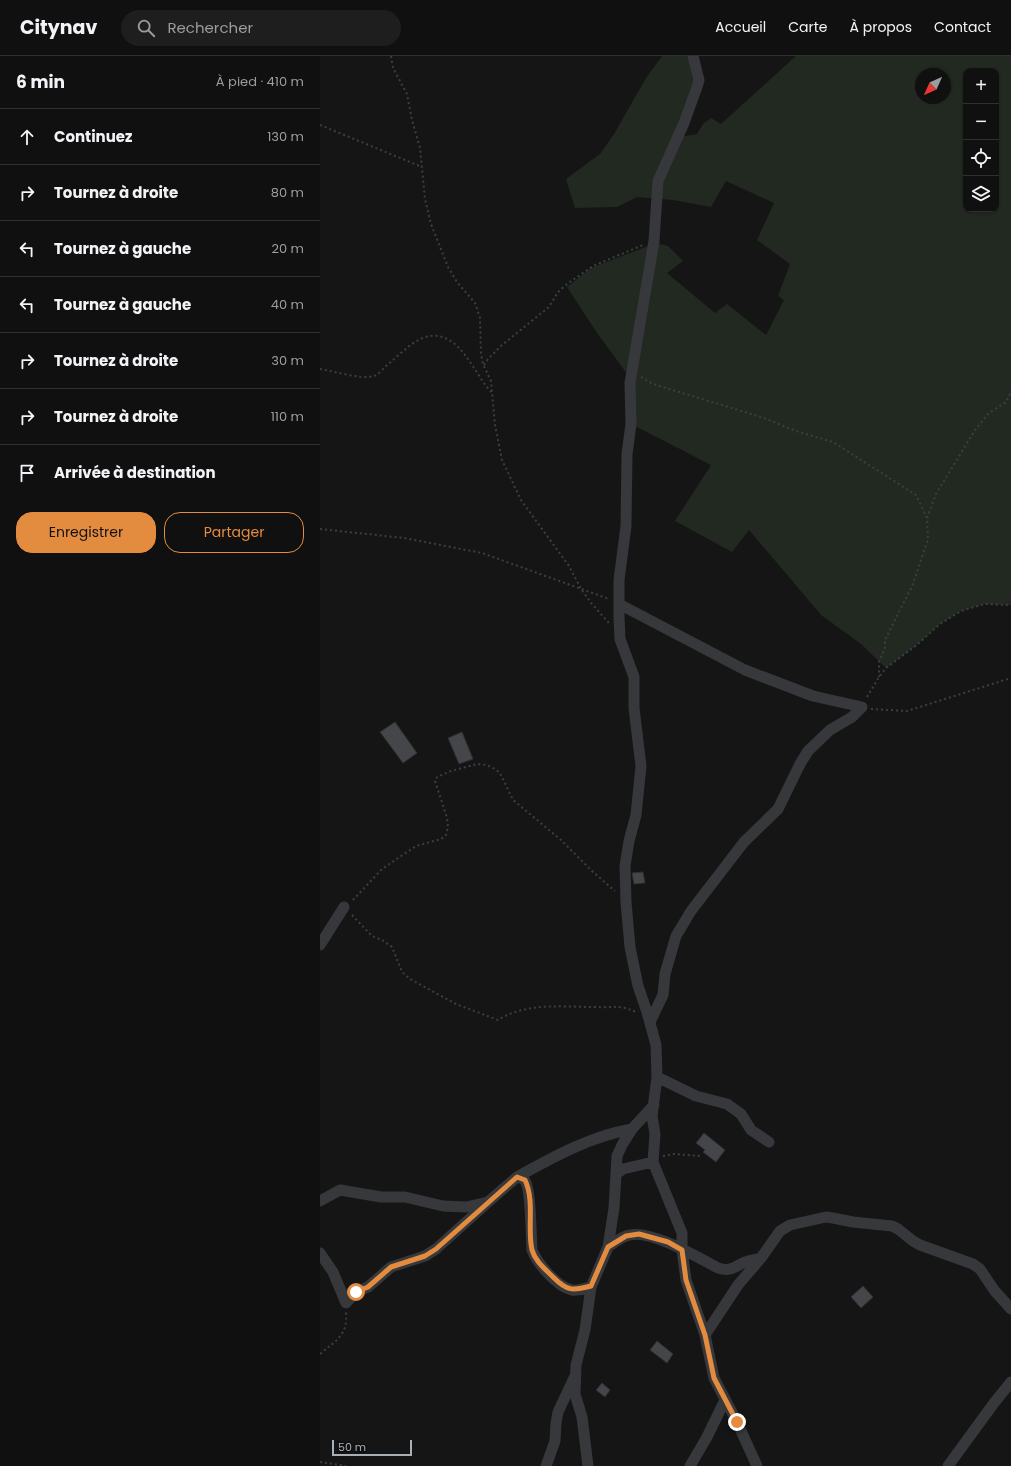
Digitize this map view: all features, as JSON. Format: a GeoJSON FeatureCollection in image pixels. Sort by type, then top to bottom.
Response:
{"type":"FeatureCollection","features":[{"type":"Feature","properties":{"kind":"street"},"geometry":{"type":"LineString","coordinates":[[693,56],[699,80],[684,123],[658,181],[654,241],[630,383],[631,431],[626,454],[626,526],[619,580],[620,639],[634,677],[634,708],[641,766],[636,815],[629,841],[625,866],[626,902],[630,947],[638,986],[656,1045],[656,1077],[652,1116],[655,1134],[653,1162],[682,1234],[682,1250],[686,1280],[705,1335],[714,1378],[757,1466]]}},
{"type":"Feature","properties":{"kind":"street"},"geometry":{"type":"LineString","coordinates":[[619,604],[745,670],[813,696],[862,707]]}},
{"type":"Feature","properties":{"kind":"street"},"geometry":{"type":"LineString","coordinates":[[650,1022],[663,995],[665,974],[676,936],[683,922],[719,876],[732,856],[744,842],[778,809],[808,751],[830,730],[852,716],[862,707]]}},
{"type":"Feature","properties":{"kind":"street"},"geometry":{"type":"LineString","coordinates":[[320,945],[344,907]]}},
{"type":"Feature","properties":{"kind":"street"},"geometry":{"type":"LineString","coordinates":[[656,1077],[696,1096],[727,1104],[741,1114],[751,1130],[769,1142]]}},
{"type":"Feature","properties":{"kind":"street"},"geometry":{"type":"LineString","coordinates":[[588,1466],[582,1417],[575,1394],[576,1368],[591,1286],[608,1247],[614,1208],[617,1156],[632,1129],[654,1105]]}},
{"type":"Feature","properties":{"kind":"street"},"geometry":{"type":"LineString","coordinates":[[320,1253],[333,1272],[346,1303],[356,1292],[368,1287],[391,1267],[425,1256],[436,1249],[517,1177],[592,1140],[632,1129]]}},
{"type":"Feature","properties":{"kind":"street"},"geometry":{"type":"LineString","coordinates":[[616,1174],[623,1170],[653,1162]]}},
{"type":"Feature","properties":{"kind":"street"},"geometry":{"type":"LineString","coordinates":[[517,1177],[525,1180],[528,1186],[532,1250],[538,1261],[559,1283],[567,1288],[573,1290],[591,1286]]}},
{"type":"Feature","properties":{"kind":"street"},"geometry":{"type":"LineString","coordinates":[[320,1201],[340,1190],[381,1197],[416,1199],[443,1206],[476,1206],[488,1202]]}},
{"type":"Feature","properties":{"kind":"street"},"geometry":{"type":"LineString","coordinates":[[705,1335],[738,1285],[761,1258],[780,1231],[802,1222],[826,1217],[853,1222],[892,1226],[920,1245],[973,1264],[980,1269],[994,1290],[1011,1309]]}},
{"type":"Feature","properties":{"kind":"street"},"geometry":{"type":"LineString","coordinates":[[608,1247],[626,1236],[639,1234],[668,1242],[724,1270],[728,1270],[745,1262],[761,1258]]}},
{"type":"Feature","properties":{"kind":"street"},"geometry":{"type":"LineString","coordinates":[[546,1466],[555,1441],[558,1412],[576,1375]]}},
{"type":"Feature","properties":{"kind":"street"},"geometry":{"type":"LineString","coordinates":[[948,1466],[1011,1382]]}},
{"type":"Feature","properties":{"kind":"street"},"geometry":{"type":"LineString","coordinates":[[690,1466],[707,1437],[725,1400]]}},
{"type":"Feature","properties":{"kind":"path"},"geometry":{"type":"LineString","coordinates":[[391,56],[393,68],[406,94],[420,148],[427,211],[448,267],[457,282],[475,303],[480,318],[480,346],[484,366],[491,381],[495,425],[502,460],[521,500],[569,566],[581,589],[610,624]]}},
{"type":"Feature","properties":{"kind":"path"},"geometry":{"type":"LineString","coordinates":[[320,125],[422,167]]}},
{"type":"Feature","properties":{"kind":"path"},"geometry":{"type":"LineString","coordinates":[[484,366],[488,359],[502,345],[549,307],[558,292],[567,284],[593,266],[654,241]]}},
{"type":"Feature","properties":{"kind":"path"},"geometry":{"type":"LineString","coordinates":[[320,368],[364,377],[375,376],[416,340],[426,336],[434,336],[446,338],[456,345],[467,357],[482,382],[492,392]]}},
{"type":"Feature","properties":{"kind":"path"},"geometry":{"type":"LineString","coordinates":[[632,371],[653,384],[764,418],[796,431],[833,442],[916,495],[927,518],[928,539],[914,584],[885,640],[886,649],[879,661],[879,677]]}},
{"type":"Feature","properties":{"kind":"path"},"geometry":{"type":"LineString","coordinates":[[927,518],[936,494],[975,430],[989,413],[1006,402],[1011,392]]}},
{"type":"Feature","properties":{"kind":"path"},"geometry":{"type":"LineString","coordinates":[[320,529],[404,538],[482,553],[619,604]]}},
{"type":"Feature","properties":{"kind":"path"},"geometry":{"type":"LineString","coordinates":[[1011,605],[984,604],[961,611],[940,624],[918,644],[886,668],[879,677],[862,707],[907,711],[1011,678]]}},
{"type":"Feature","properties":{"kind":"path"},"geometry":{"type":"LineString","coordinates":[[626,902],[561,840],[513,800],[500,773],[487,765],[477,764],[451,771],[437,777],[435,781],[447,818],[448,827],[446,835],[441,839],[416,846],[382,869],[352,901],[344,907],[372,936],[392,946],[402,972],[410,979],[456,1004],[498,1020],[516,1011],[536,1007],[618,1006],[626,1007],[650,1022]]}},
{"type":"Feature","properties":{"kind":"path"},"geometry":{"type":"LineString","coordinates":[[653,1162],[664,1156],[674,1154],[700,1156]]}},
{"type":"Feature","properties":{"kind":"path"},"geometry":{"type":"LineString","coordinates":[[320,1354],[337,1340],[345,1330],[347,1322],[346,1303]]}},
{"type":"Feature","properties":{"kind":"path"},"geometry":{"type":"LineString","coordinates":[[320,1462],[346,1466]]}},
{"type":"Feature","properties":{"kind":"shaded area"},"geometry":{"type":"Polygon","coordinates":[[[662,56],[697,56],[699,63],[679,137],[697,134],[703,124],[711,118],[721,124],[796,56],[1011,56],[1011,605],[985,604],[961,611],[940,624],[918,644],[886,668],[861,644],[821,615],[749,530],[732,552],[675,521],[711,465],[633,425],[633,382],[597,333],[567,287],[591,268],[656,243],[668,246],[683,261],[667,273],[715,313],[727,304],[766,335],[784,300],[778,296],[790,264],[757,240],[774,203],[726,181],[711,207],[673,200],[637,197],[617,207],[575,208],[566,179],[600,154],[614,134],[646,78],[662,56]]]}},
{"type":"Feature","properties":{"kind":"building"},"geometry":{"type":"Polygon","coordinates":[[[395,722],[417,753],[403,763],[380,732],[395,722]]]}},
{"type":"Feature","properties":{"kind":"building"},"geometry":{"type":"Polygon","coordinates":[[[462,732],[473,759],[459,764],[448,738],[462,732]]]}},
{"type":"Feature","properties":{"kind":"building"},"geometry":{"type":"Polygon","coordinates":[[[643,872],[645,883],[634,884],[632,873],[643,872]]]}},
{"type":"Feature","properties":{"kind":"building"},"geometry":{"type":"Polygon","coordinates":[[[704,1133],[725,1150],[716,1162],[703,1152],[705,1150],[696,1143],[704,1133]]]}},
{"type":"Feature","properties":{"kind":"building"},"geometry":{"type":"Polygon","coordinates":[[[863,1286],[873,1297],[861,1308],[851,1297],[863,1286]]]}},
{"type":"Feature","properties":{"kind":"building"},"geometry":{"type":"Polygon","coordinates":[[[657,1341],[673,1354],[667,1363],[650,1350],[657,1341]]]}},
{"type":"Feature","properties":{"kind":"building"},"geometry":{"type":"Polygon","coordinates":[[[602,1383],[610,1390],[605,1397],[596,1390],[602,1383]]]}},
{"type":"Feature","properties":{"kind":"route"},"geometry":{"type":"LineString","coordinates":[[356,1292],[368,1287],[382,1273],[391,1267],[425,1256],[436,1249],[517,1177],[522,1178],[525,1180],[529,1190],[532,1250],[542,1267],[559,1283],[567,1288],[573,1290],[591,1286],[608,1247],[620,1238],[629,1234],[639,1234],[668,1242],[682,1250],[686,1280],[705,1335],[714,1378],[737,1422]]}}]}
